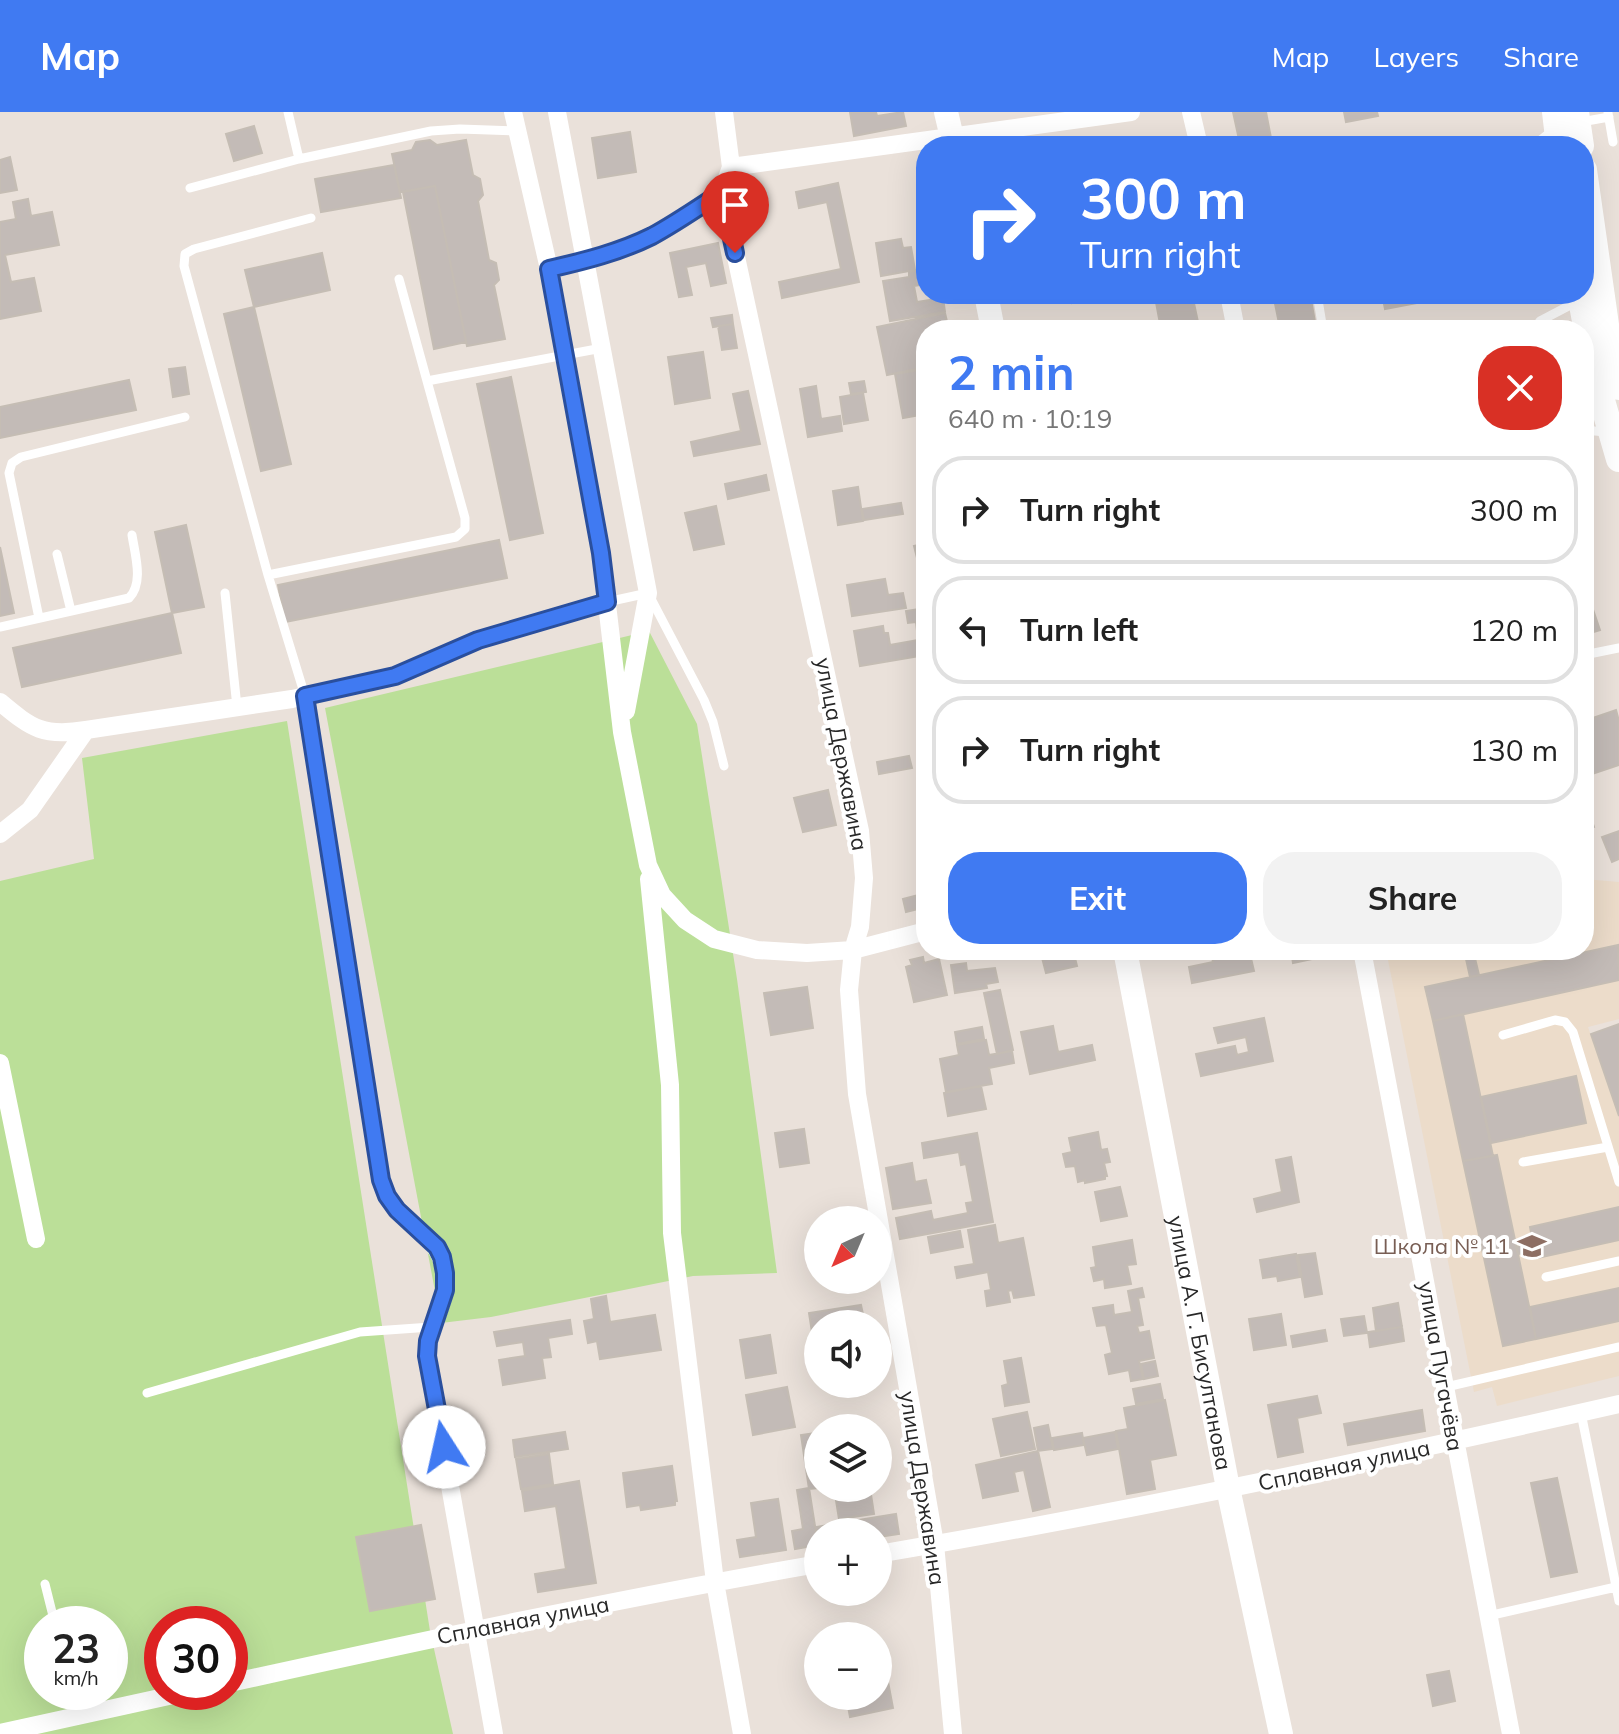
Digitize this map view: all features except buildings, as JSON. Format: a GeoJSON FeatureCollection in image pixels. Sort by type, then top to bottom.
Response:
{"type":"FeatureCollection","features":[{"type":"Feature","properties":{"kind":"main road"},"geometry":{"type":"LineString","coordinates":[[1594,294],[1619,387]]}},
{"type":"Feature","properties":{"kind":"main road"},"geometry":{"type":"LineString","coordinates":[[1594,334],[1597,431],[1619,459]]}},
{"type":"Feature","properties":{"kind":"street"},"geometry":{"type":"LineString","coordinates":[[513,112],[549,269],[601,553],[622,732],[648,865],[670,1085],[672,1233],[715,1582],[742,1734]]}},
{"type":"Feature","properties":{"kind":"street"},"geometry":{"type":"LineString","coordinates":[[557,112],[648,593],[622,732]]}},
{"type":"Feature","properties":{"kind":"street"},"geometry":{"type":"LineString","coordinates":[[722,192],[731,167],[724,112]]}},
{"type":"Feature","properties":{"kind":"street"},"geometry":{"type":"LineString","coordinates":[[946,112],[952,136]]}},
{"type":"Feature","properties":{"kind":"street"},"geometry":{"type":"LineString","coordinates":[[984,136],[1131,112]]}},
{"type":"Feature","properties":{"kind":"street"},"geometry":{"type":"LineString","coordinates":[[1191,112],[1197,136]]}},
{"type":"Feature","properties":{"kind":"street"},"geometry":{"type":"LineString","coordinates":[[731,167],[916,145]]}},
{"type":"Feature","properties":{"kind":"street","name":"улица Державина"},"geometry":{"type":"LineString","coordinates":[[722,192],[860,831],[864,878],[860,927],[853,950],[849,990],[857,1094],[935,1544],[953,1734]]}},
{"type":"Feature","properties":{"kind":"street"},"geometry":{"type":"LineString","coordinates":[[0,702],[22,720],[49,733],[64,734],[305,696],[395,676],[478,640],[607,602]]}},
{"type":"Feature","properties":{"kind":"street"},"geometry":{"type":"LineString","coordinates":[[305,696],[381,1180],[397,1210],[437,1247],[445,1273],[445,1290],[431,1327],[427,1356],[494,1734]]}},
{"type":"Feature","properties":{"kind":"street"},"geometry":{"type":"LineString","coordinates":[[0,834],[30,810],[86,730]]}},
{"type":"Feature","properties":{"kind":"street"},"geometry":{"type":"LineString","coordinates":[[648,865],[662,895],[685,920],[714,939],[757,950],[807,953],[853,950],[916,934]]}},
{"type":"Feature","properties":{"kind":"street","name":"улица А. Г. Бисултанова"},"geometry":{"type":"LineString","coordinates":[[1127,960],[1228,1488],[1281,1734]]}},
{"type":"Feature","properties":{"kind":"street","name":"улица Пугачёва"},"geometry":{"type":"LineString","coordinates":[[1364,960],[1511,1734]]}},
{"type":"Feature","properties":{"kind":"street"},"geometry":{"type":"LineString","coordinates":[[0,1063],[36,1239]]}},
{"type":"Feature","properties":{"kind":"street","name":"Сплавная улица"},"geometry":{"type":"LineString","coordinates":[[892,1552],[1228,1488],[1619,1404]]}},
{"type":"Feature","properties":{"kind":"street","name":"Сплавная улица"},"geometry":{"type":"LineString","coordinates":[[248,1679],[476,1629],[804,1566]]}},
{"type":"Feature","properties":{"kind":"street"},"geometry":{"type":"LineString","coordinates":[[0,1733],[144,1701]]}},
{"type":"Feature","properties":{"kind":"lane"},"geometry":{"type":"LineString","coordinates":[[288,112],[299,159]]}},
{"type":"Feature","properties":{"kind":"lane"},"geometry":{"type":"LineString","coordinates":[[1567,128],[1608,114],[1613,142]]}},
{"type":"Feature","properties":{"kind":"lane"},"geometry":{"type":"LineString","coordinates":[[190,188],[299,159],[431,131],[517,131]]}},
{"type":"Feature","properties":{"kind":"lane"},"geometry":{"type":"LineString","coordinates":[[549,269],[585,261],[650,237],[722,192]]}},
{"type":"Feature","properties":{"kind":"lane"},"geometry":{"type":"LineString","coordinates":[[305,696],[268,575],[184,266],[185,254],[194,249],[311,218]]}},
{"type":"Feature","properties":{"kind":"lane"},"geometry":{"type":"LineString","coordinates":[[268,575],[456,537],[465,529],[465,518],[399,279]]}},
{"type":"Feature","properties":{"kind":"lane"},"geometry":{"type":"LineString","coordinates":[[1542,320],[1566,304]]}},
{"type":"Feature","properties":{"kind":"lane"},"geometry":{"type":"LineString","coordinates":[[427,381],[602,348]]}},
{"type":"Feature","properties":{"kind":"lane"},"geometry":{"type":"LineString","coordinates":[[39,618],[9,473],[12,463],[21,457],[185,417]]}},
{"type":"Feature","properties":{"kind":"lane"},"geometry":{"type":"LineString","coordinates":[[0,627],[129,598],[136,591],[138,582],[132,535]]}},
{"type":"Feature","properties":{"kind":"lane"},"geometry":{"type":"LineString","coordinates":[[57,554],[71,611]]}},
{"type":"Feature","properties":{"kind":"lane"},"geometry":{"type":"LineString","coordinates":[[225,593],[237,707]]}},
{"type":"Feature","properties":{"kind":"lane"},"geometry":{"type":"LineString","coordinates":[[607,602],[648,593],[704,700],[724,766]]}},
{"type":"Feature","properties":{"kind":"lane"},"geometry":{"type":"LineString","coordinates":[[1594,653],[1619,648]]}},
{"type":"Feature","properties":{"kind":"lane"},"geometry":{"type":"LineString","coordinates":[[1503,1035],[1555,1020],[1565,1022],[1573,1032],[1619,1182]]}},
{"type":"Feature","properties":{"kind":"lane"},"geometry":{"type":"LineString","coordinates":[[1523,1162],[1608,1147]]}},
{"type":"Feature","properties":{"kind":"lane"},"geometry":{"type":"LineString","coordinates":[[1546,1277],[1619,1261]]}},
{"type":"Feature","properties":{"kind":"lane"},"geometry":{"type":"LineString","coordinates":[[147,1393],[360,1332],[431,1327]]}},
{"type":"Feature","properties":{"kind":"lane"},"geometry":{"type":"LineString","coordinates":[[1446,1387],[1619,1347]]}},
{"type":"Feature","properties":{"kind":"lane"},"geometry":{"type":"LineString","coordinates":[[1581,1413],[1619,1601]]}},
{"type":"Feature","properties":{"kind":"lane"},"geometry":{"type":"LineString","coordinates":[[45,1584],[50,1606]]}},
{"type":"Feature","properties":{"kind":"lane"},"geometry":{"type":"LineString","coordinates":[[1488,1616],[1616,1587]]}},
{"type":"Feature","properties":{"kind":"lane"},"geometry":{"type":"LineString","coordinates":[[76,1710],[78,1716]]}},
{"type":"Feature","properties":{"kind":"shaded area","name":"Школа № 11"},"geometry":{"type":"Polygon","coordinates":[[[1594,880],[1619,882],[1619,1019],[1588,1027],[1619,1116],[1619,1376],[1497,1406],[1492,1387],[1474,1392],[1388,960],[1594,960],[1594,880]]]}},
{"type":"Feature","properties":{"kind":"green space"},"geometry":{"type":"Polygon","coordinates":[[[649,631],[697,724],[737,979],[777,1273],[693,1276],[491,1317],[441,1323],[325,708],[649,631]]]}},
{"type":"Feature","properties":{"kind":"green space"},"geometry":{"type":"Polygon","coordinates":[[[287,721],[430,1631],[453,1734],[0,1734],[0,881],[94,859],[82,758],[287,721]]]}},
{"type":"Feature","properties":{"kind":"place","name":"Школа № 11"},"geometry":{"type":"Point","coordinates":[1532,1246]}},
{"type":"Feature","properties":{"kind":"route"},"geometry":{"type":"LineString","coordinates":[[444,1447],[427,1356],[431,1327],[445,1290],[445,1273],[437,1247],[397,1210],[381,1180],[305,696],[395,676],[478,640],[607,602],[601,553],[549,269],[585,261],[650,237],[722,192],[735,253]]}}]}
